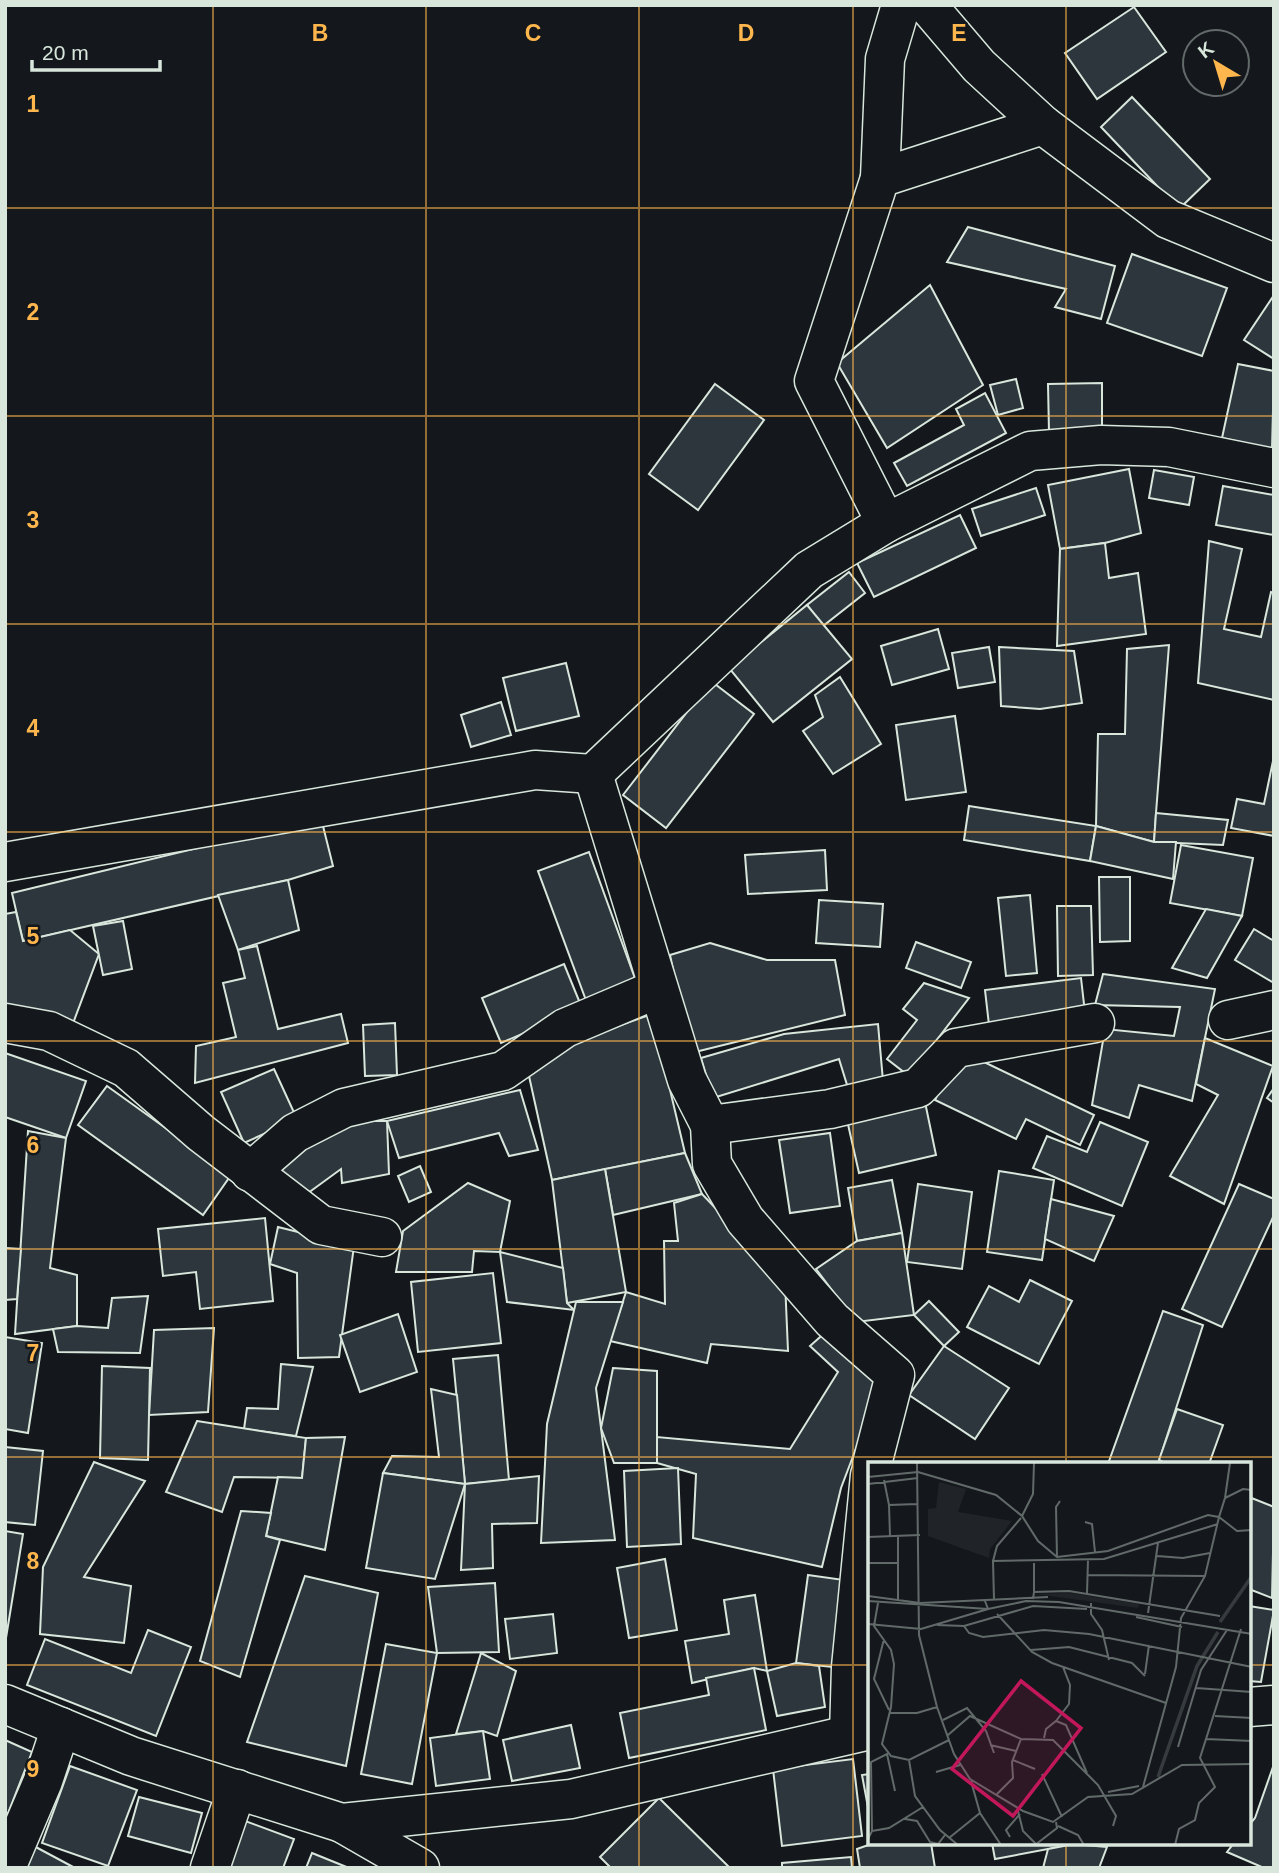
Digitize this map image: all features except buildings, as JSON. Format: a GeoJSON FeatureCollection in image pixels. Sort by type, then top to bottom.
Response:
{"type":"FeatureCollection","features":[{"type":"Feature","properties":{"kind":"street"},"geometry":{"type":"LineString","coordinates":[[886,523],[814,381],[880,178],[885,59],[901,5]]}},
{"type":"Feature","properties":{"kind":"street"},"geometry":{"type":"LineString","coordinates":[[927,5],[979,66],[1043,125],[1168,219],[1274,263]]}},
{"type":"Feature","properties":{"kind":"street"},"geometry":{"type":"LineString","coordinates":[[880,178],[1043,125]]}},
{"type":"Feature","properties":{"kind":"street"},"geometry":{"type":"LineString","coordinates":[[5,862],[535,770],[593,774],[809,570],[886,523],[1031,452],[1101,445],[1169,447],[1274,468]]}},
{"type":"Feature","properties":{"kind":"street"},"geometry":{"type":"LineString","coordinates":[[593,774],[687,1080],[710,1125],[712,1164],[745,1220],[832,1320],[895,1375],[873,1462]]}},
{"type":"Feature","properties":{"kind":"street"},"geometry":{"type":"LineString","coordinates":[[250,1172],[295,1133],[344,1108],[503,1071],[565,1028],[657,989]]}},
{"type":"Feature","properties":{"kind":"street"},"geometry":{"type":"LineString","coordinates":[[1228,1020],[1274,1010]]}},
{"type":"Feature","properties":{"kind":"street"},"geometry":{"type":"LineString","coordinates":[[5,1023],[49,1031],[126,1069],[250,1172],[321,1224],[382,1237]]}},
{"type":"Feature","properties":{"kind":"street"},"geometry":{"type":"LineString","coordinates":[[710,1125],[830,1109],[918,1088],[956,1048],[1095,1024]]}},
{"type":"Feature","properties":{"kind":"street"},"geometry":{"type":"LineString","coordinates":[[342,1822],[571,1799],[859,1732],[851,1667],[868,1495]]}},
{"type":"Feature","properties":{"kind":"street"},"geometry":{"type":"LineString","coordinates":[[5,1704],[131,1756],[342,1822],[420,1868]]}},
{"type":"Feature","properties":{"kind":"street"},"geometry":{"type":"LineString","coordinates":[[1251,1707],[1274,1704]]}},
{"type":"Feature","properties":{"kind":"street"},"geometry":{"type":"LineString","coordinates":[[1251,1717],[1274,1728]]}},
{"type":"Feature","properties":{"kind":"street"},"geometry":{"type":"LineString","coordinates":[[6,1868],[43,1781],[61,1727]]}},
{"type":"Feature","properties":{"kind":"street"},"geometry":{"type":"LineString","coordinates":[[210,1868],[237,1789]]}}]}
